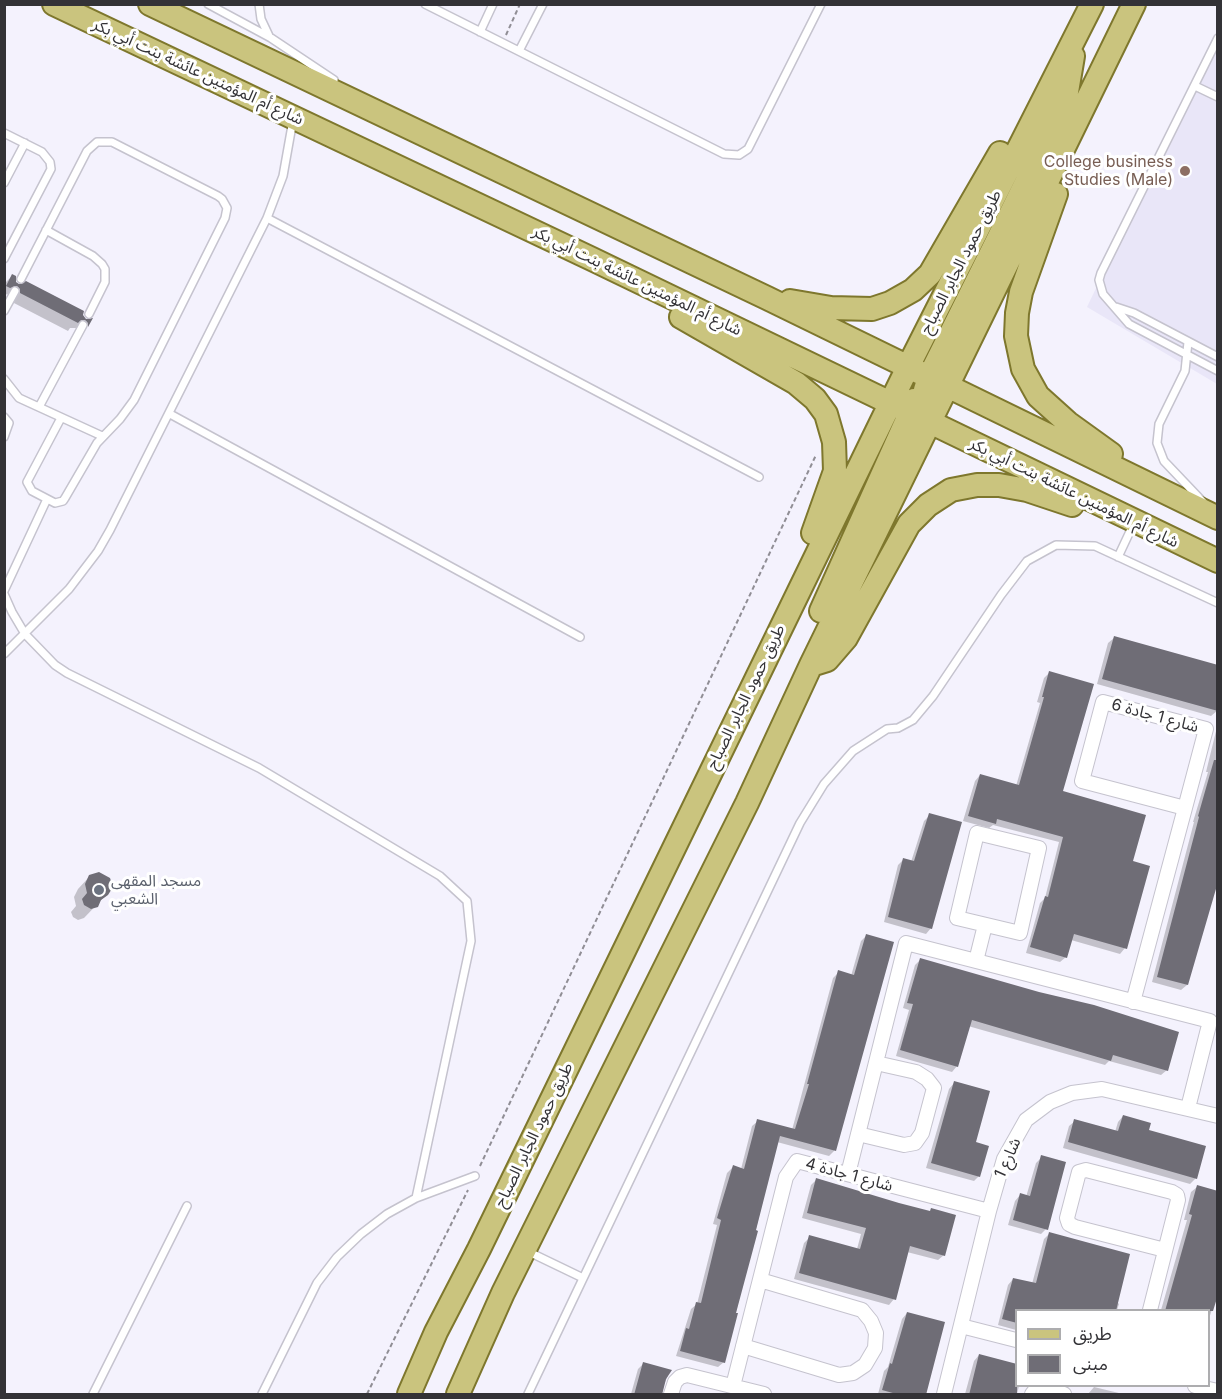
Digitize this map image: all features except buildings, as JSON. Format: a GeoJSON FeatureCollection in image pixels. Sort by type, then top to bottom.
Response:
{"type":"FeatureCollection","features":[{"type":"Feature","properties":{"kind":"main road","name":"شارع أم المؤمنين عائشة بنت أبي بكر"},"geometry":{"type":"LineString","coordinates":[[54,4],[592,259],[1134,523],[1218,561]]}},
{"type":"Feature","properties":{"kind":"main road"},"geometry":{"type":"LineString","coordinates":[[150,4],[767,298],[1218,517]]}},
{"type":"Feature","properties":{"kind":"main road","name":"طريق حمود الجابر الصباح"},"geometry":{"type":"LineString","coordinates":[[908,367],[1092,4]]}},
{"type":"Feature","properties":{"kind":"main road"},"geometry":{"type":"LineString","coordinates":[[458,1395],[525,1250],[747,803],[811,665],[931,423],[925,406],[925,390],[939,382],[1092,93],[1134,4]]}},
{"type":"Feature","properties":{"kind":"main road"},"geometry":{"type":"LineString","coordinates":[[939,382],[1066,98],[1076,36]]}},
{"type":"Feature","properties":{"kind":"main road"},"geometry":{"type":"LineString","coordinates":[[1092,93],[1021,292],[1016,336],[1023,369],[1038,396],[1068,423],[1158,488]]}},
{"type":"Feature","properties":{"kind":"main road"},"geometry":{"type":"LineString","coordinates":[[767,298],[831,308],[872,309],[890,303],[914,290],[930,274],[1014,133],[1035,115]]}},
{"type":"Feature","properties":{"kind":"main road"},"geometry":{"type":"LineString","coordinates":[[592,259],[645,296],[796,383],[815,399],[826,414],[834,442],[835,471],[783,622]]}},
{"type":"Feature","properties":{"kind":"main road"},"geometry":{"type":"LineString","coordinates":[[811,665],[813,629],[901,408],[915,396],[915,387],[908,367]]}},
{"type":"Feature","properties":{"kind":"main road","name":"طريق حمود الجابر الصباح"},"geometry":{"type":"LineString","coordinates":[[409,1395],[436,1332],[484,1239],[783,622],[901,408]]}},
{"type":"Feature","properties":{"kind":"main road"},"geometry":{"type":"LineString","coordinates":[[811,665],[827,660],[846,638],[909,524],[928,505],[951,490],[977,485],[999,485],[1027,490],[1134,523]]}},
{"type":"Feature","properties":{"kind":"street","name":"شارع 1 جادة 6"},"geometry":{"type":"LineString","coordinates":[[1133,1002],[1185,808],[1206,729],[1103,702],[1082,781],[1185,808]]}},
{"type":"Feature","properties":{"kind":"street"},"geometry":{"type":"LineString","coordinates":[[977,833],[1040,848],[1020,933],[985,925],[957,918],[977,833]]}},
{"type":"Feature","properties":{"kind":"street"},"geometry":{"type":"LineString","coordinates":[[976,961],[985,925]]}},
{"type":"Feature","properties":{"kind":"street"},"geometry":{"type":"LineString","coordinates":[[848,1174],[906,943],[1210,1021],[1188,1108]]}},
{"type":"Feature","properties":{"kind":"street"},"geometry":{"type":"LineString","coordinates":[[858,1134],[904,1145],[915,1143],[922,1133],[934,1088],[927,1079],[916,1072],[876,1063]]}},
{"type":"Feature","properties":{"kind":"street","name":"شارع 1"},"geometry":{"type":"LineString","coordinates":[[944,1395],[1004,1159],[1026,1120],[1050,1102],[1072,1093],[1102,1089],[1218,1116]]}},
{"type":"Feature","properties":{"kind":"street","name":"شارع 1 جادة 4"},"geometry":{"type":"LineString","coordinates":[[733,1386],[786,1177],[797,1161],[989,1211]]}},
{"type":"Feature","properties":{"kind":"street"},"geometry":{"type":"LineString","coordinates":[[1150,1309],[1178,1200],[1177,1195],[1086,1170],[1079,1172],[1067,1218],[1069,1224],[1165,1250]]}},
{"type":"Feature","properties":{"kind":"street"},"geometry":{"type":"LineString","coordinates":[[743,1346],[839,1375],[853,1373],[865,1365],[875,1348],[876,1333],[871,1321],[861,1310],[760,1280]]}},
{"type":"Feature","properties":{"kind":"street"},"geometry":{"type":"LineString","coordinates":[[961,1326],[1015,1340]]}},
{"type":"Feature","properties":{"kind":"street"},"geometry":{"type":"LineString","coordinates":[[671,1395],[675,1382],[687,1375],[764,1395]]}},
{"type":"Feature","properties":{"kind":"street"},"geometry":{"type":"LineString","coordinates":[[1200,1387],[1218,1391]]}},
{"type":"Feature","properties":{"kind":"street"},"geometry":{"type":"LineString","coordinates":[[1032,1395],[1039,1388],[1058,1390]]}},
{"type":"Feature","properties":{"kind":"lane"},"geometry":{"type":"LineString","coordinates":[[208,4],[270,38],[339,83]]}},
{"type":"Feature","properties":{"kind":"lane"},"geometry":{"type":"LineString","coordinates":[[260,4],[261,19],[270,38]]}},
{"type":"Feature","properties":{"kind":"lane"},"geometry":{"type":"LineString","coordinates":[[425,4],[724,154],[738,155],[748,149],[821,4]]}},
{"type":"Feature","properties":{"kind":"lane"},"geometry":{"type":"LineString","coordinates":[[480,32],[493,4]]}},
{"type":"Feature","properties":{"kind":"lane"},"geometry":{"type":"LineString","coordinates":[[519,51],[543,4]]}},
{"type":"Feature","properties":{"kind":"lane"},"geometry":{"type":"LineString","coordinates":[[1218,38],[1101,273],[1100,287],[1103,294],[1129,324],[1218,371]]}},
{"type":"Feature","properties":{"kind":"lane"},"geometry":{"type":"LineString","coordinates":[[1195,86],[1218,97]]}},
{"type":"Feature","properties":{"kind":"lane"},"geometry":{"type":"LineString","coordinates":[[348,90],[392,121]]}},
{"type":"Feature","properties":{"kind":"lane"},"geometry":{"type":"LineString","coordinates":[[4,654],[69,589],[98,551],[170,414],[267,218],[283,176],[293,117]]}},
{"type":"Feature","properties":{"kind":"lane"},"geometry":{"type":"LineString","coordinates":[[4,133],[47,156],[51,169],[4,259]]}},
{"type":"Feature","properties":{"kind":"lane"},"geometry":{"type":"LineString","coordinates":[[21,279],[93,144],[102,141],[112,142],[218,196],[227,208],[225,218],[134,400],[92,450],[66,498],[55,503],[29,489],[27,482],[61,418]]}},
{"type":"Feature","properties":{"kind":"lane"},"geometry":{"type":"LineString","coordinates":[[4,183],[25,143]]}},
{"type":"Feature","properties":{"kind":"lane"},"geometry":{"type":"LineString","coordinates":[[267,218],[759,477]]}},
{"type":"Feature","properties":{"kind":"lane"},"geometry":{"type":"LineString","coordinates":[[46,230],[93,256],[105,269],[105,282],[89,314]]}},
{"type":"Feature","properties":{"kind":"lane"},"geometry":{"type":"LineString","coordinates":[[4,311],[15,291]]}},
{"type":"Feature","properties":{"kind":"lane"},"geometry":{"type":"LineString","coordinates":[[1116,307],[1134,313],[1218,357]]}},
{"type":"Feature","properties":{"kind":"lane"},"geometry":{"type":"LineString","coordinates":[[39,407],[83,325]]}},
{"type":"Feature","properties":{"kind":"lane"},"geometry":{"type":"LineString","coordinates":[[1188,342],[1185,371],[1159,424],[1157,443],[1164,460],[1218,517]]}},
{"type":"Feature","properties":{"kind":"lane"},"geometry":{"type":"LineString","coordinates":[[1185,371],[1201,362]]}},
{"type":"Feature","properties":{"kind":"lane"},"geometry":{"type":"LineString","coordinates":[[4,379],[19,398],[102,436]]}},
{"type":"Feature","properties":{"kind":"lane"},"geometry":{"type":"LineString","coordinates":[[170,414],[580,637]]}},
{"type":"Feature","properties":{"kind":"lane"},"geometry":{"type":"LineString","coordinates":[[4,417],[9,423],[4,437]]}},
{"type":"Feature","properties":{"kind":"lane"},"geometry":{"type":"LineString","coordinates":[[47,499],[4,592],[25,634],[44,656],[68,673],[259,768],[440,876],[466,901],[471,941],[416,1198]]}},
{"type":"Feature","properties":{"kind":"lane"},"geometry":{"type":"LineString","coordinates":[[1118,556],[1134,523]]}},
{"type":"Feature","properties":{"kind":"lane"},"geometry":{"type":"LineString","coordinates":[[528,1395],[800,823],[825,784],[853,751],[887,729],[898,728],[912,720],[933,696],[1001,595],[1027,561],[1056,545],[1095,546],[1218,603]]}},
{"type":"Feature","properties":{"kind":"lane"},"geometry":{"type":"LineString","coordinates":[[262,1395],[317,1283],[337,1257],[387,1214],[416,1198],[475,1176]]}},
{"type":"Feature","properties":{"kind":"lane"},"geometry":{"type":"LineString","coordinates":[[93,1395],[187,1206]]}},
{"type":"Feature","properties":{"kind":"lane"},"geometry":{"type":"LineString","coordinates":[[525,1250],[583,1278]]}},
{"type":"Feature","properties":{"kind":"path"},"geometry":{"type":"LineString","coordinates":[[502,43],[520,4]]}},
{"type":"Feature","properties":{"kind":"path"},"geometry":{"type":"LineString","coordinates":[[367,1395],[475,1176],[830,424]]}},
{"type":"Feature","properties":{"kind":"shaded area","name":"College business Studies (Male)"},"geometry":{"type":"Polygon","coordinates":[[[1217,36],[1217,384],[1087,307],[1217,36]]]}},
{"type":"Feature","properties":{"kind":"place","name":"College business Studies (Male)"},"geometry":{"type":"Point","coordinates":[1185,171]}},
{"type":"Feature","properties":{"kind":"place","name":"مسجد المقهى الشعبي"},"geometry":{"type":"Point","coordinates":[99,890]}}]}
